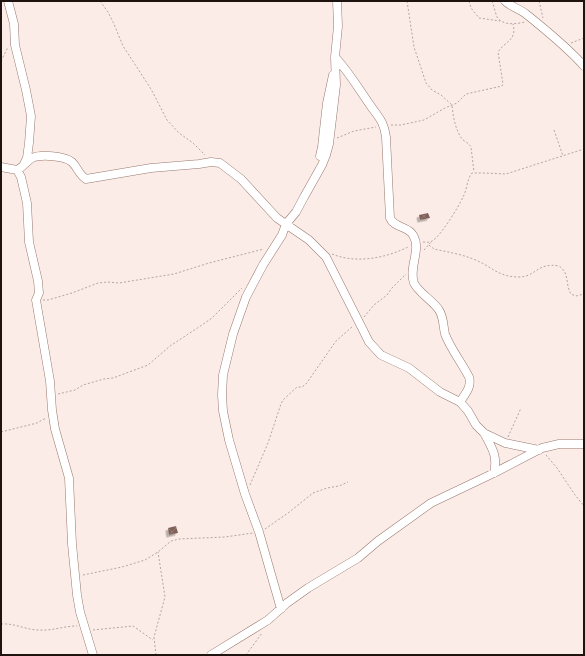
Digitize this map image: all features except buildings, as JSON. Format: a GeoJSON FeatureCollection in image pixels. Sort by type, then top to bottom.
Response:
{"type":"FeatureCollection","features":[{"type":"Feature","properties":{"kind":"street"},"geometry":{"type":"LineString","coordinates":[[8,1],[14,24],[15,45],[31,116],[27,158],[20,168],[27,203],[29,242],[39,287],[36,300],[50,381],[55,429],[69,478],[77,595],[93,655]]}},
{"type":"Feature","properties":{"kind":"street"},"geometry":{"type":"LineString","coordinates":[[316,175],[322,147],[326,110],[335,56],[338,26],[337,1]]}},
{"type":"Feature","properties":{"kind":"street"},"geometry":{"type":"LineString","coordinates":[[505,1],[525,13],[564,46],[584,66]]}},
{"type":"Feature","properties":{"kind":"street"},"geometry":{"type":"LineString","coordinates":[[335,56],[350,74],[384,124],[390,218],[394,224],[408,230],[415,239],[412,273],[415,284],[440,312],[446,335],[469,377],[470,381],[468,389],[460,402]]}},
{"type":"Feature","properties":{"kind":"street"},"geometry":{"type":"LineString","coordinates":[[281,609],[259,532],[245,494],[229,440],[223,411],[223,375],[233,334],[246,297],[282,234],[286,224],[296,212],[322,165],[329,144],[336,85],[335,56]]}},
{"type":"Feature","properties":{"kind":"street"},"geometry":{"type":"LineString","coordinates":[[1,167],[20,168],[30,160],[39,156],[50,156],[71,161],[81,175],[86,179],[151,168],[220,162],[236,175],[277,218],[313,243],[326,257],[369,342],[381,355],[409,368],[440,392],[460,402],[468,411],[484,433],[494,452],[496,465],[494,473]]}},
{"type":"Feature","properties":{"kind":"street"},"geometry":{"type":"LineString","coordinates":[[484,433],[505,443],[540,449]]}},
{"type":"Feature","properties":{"kind":"street"},"geometry":{"type":"LineString","coordinates":[[212,655],[268,620],[308,588],[358,558],[378,541],[431,503],[540,449],[559,444],[584,444]]}},
{"type":"Feature","properties":{"kind":"path"},"geometry":{"type":"LineString","coordinates":[[100,1],[114,24],[122,46],[151,89],[172,127],[214,162]]}},
{"type":"Feature","properties":{"kind":"path"},"geometry":{"type":"LineString","coordinates":[[245,494],[264,453],[279,407],[283,400],[297,387],[302,387],[306,384],[336,341],[369,312],[374,305],[387,295],[406,273],[414,260],[447,224],[459,205],[471,175],[474,173],[471,148],[470,145],[462,139],[458,130],[453,115],[452,105],[432,90],[426,83],[414,47],[407,1]]}},
{"type":"Feature","properties":{"kind":"path"},"geometry":{"type":"LineString","coordinates":[[469,1],[471,8],[480,18],[513,24],[532,19]]}},
{"type":"Feature","properties":{"kind":"path"},"geometry":{"type":"LineString","coordinates":[[492,1],[497,17],[501,21]]}},
{"type":"Feature","properties":{"kind":"path"},"geometry":{"type":"LineString","coordinates":[[539,1],[544,20]]}},
{"type":"Feature","properties":{"kind":"path"},"geometry":{"type":"LineString","coordinates":[[329,144],[350,132],[384,124],[401,125],[424,120],[452,105],[466,94],[502,86],[503,84],[498,52],[512,39],[515,30],[513,24]]}},
{"type":"Feature","properties":{"kind":"path"},"geometry":{"type":"LineString","coordinates":[[564,46],[584,38]]}},
{"type":"Feature","properties":{"kind":"path"},"geometry":{"type":"LineString","coordinates":[[1,61],[8,46]]}},
{"type":"Feature","properties":{"kind":"path"},"geometry":{"type":"LineString","coordinates":[[554,130],[564,156]]}},
{"type":"Feature","properties":{"kind":"path"},"geometry":{"type":"LineString","coordinates":[[474,173],[506,174],[584,149]]}},
{"type":"Feature","properties":{"kind":"path"},"geometry":{"type":"LineString","coordinates":[[328,252],[345,258],[360,259],[390,254],[408,248],[415,239],[428,242],[432,241]]}},
{"type":"Feature","properties":{"kind":"path"},"geometry":{"type":"LineString","coordinates":[[429,245],[434,249],[475,259],[501,275],[510,277],[525,277],[545,265],[559,266],[565,271],[571,294],[576,296],[584,294]]}},
{"type":"Feature","properties":{"kind":"path"},"geometry":{"type":"LineString","coordinates":[[36,300],[48,300],[104,282],[119,284],[174,274],[209,263],[257,252],[275,246]]}},
{"type":"Feature","properties":{"kind":"path"},"geometry":{"type":"LineString","coordinates":[[51,395],[75,390],[148,365],[170,346],[212,318],[242,288]]}},
{"type":"Feature","properties":{"kind":"path"},"geometry":{"type":"LineString","coordinates":[[505,443],[521,408]]}},
{"type":"Feature","properties":{"kind":"path"},"geometry":{"type":"LineString","coordinates":[[1,432],[41,421],[52,410]]}},
{"type":"Feature","properties":{"kind":"path"},"geometry":{"type":"LineString","coordinates":[[540,449],[557,468],[584,506]]}},
{"type":"Feature","properties":{"kind":"path"},"geometry":{"type":"LineString","coordinates":[[75,577],[122,567],[145,560],[158,552],[170,541],[179,539],[225,537],[259,532],[288,513],[313,493],[327,488],[343,485],[348,482]]}},
{"type":"Feature","properties":{"kind":"path"},"geometry":{"type":"LineString","coordinates":[[156,655],[154,640],[165,597],[158,552]]}},
{"type":"Feature","properties":{"kind":"path"},"geometry":{"type":"LineString","coordinates":[[246,655],[265,629],[268,620]]}},
{"type":"Feature","properties":{"kind":"path"},"geometry":{"type":"LineString","coordinates":[[1,624],[15,625],[38,630],[65,627],[85,629],[132,626],[154,640]]}}]}
